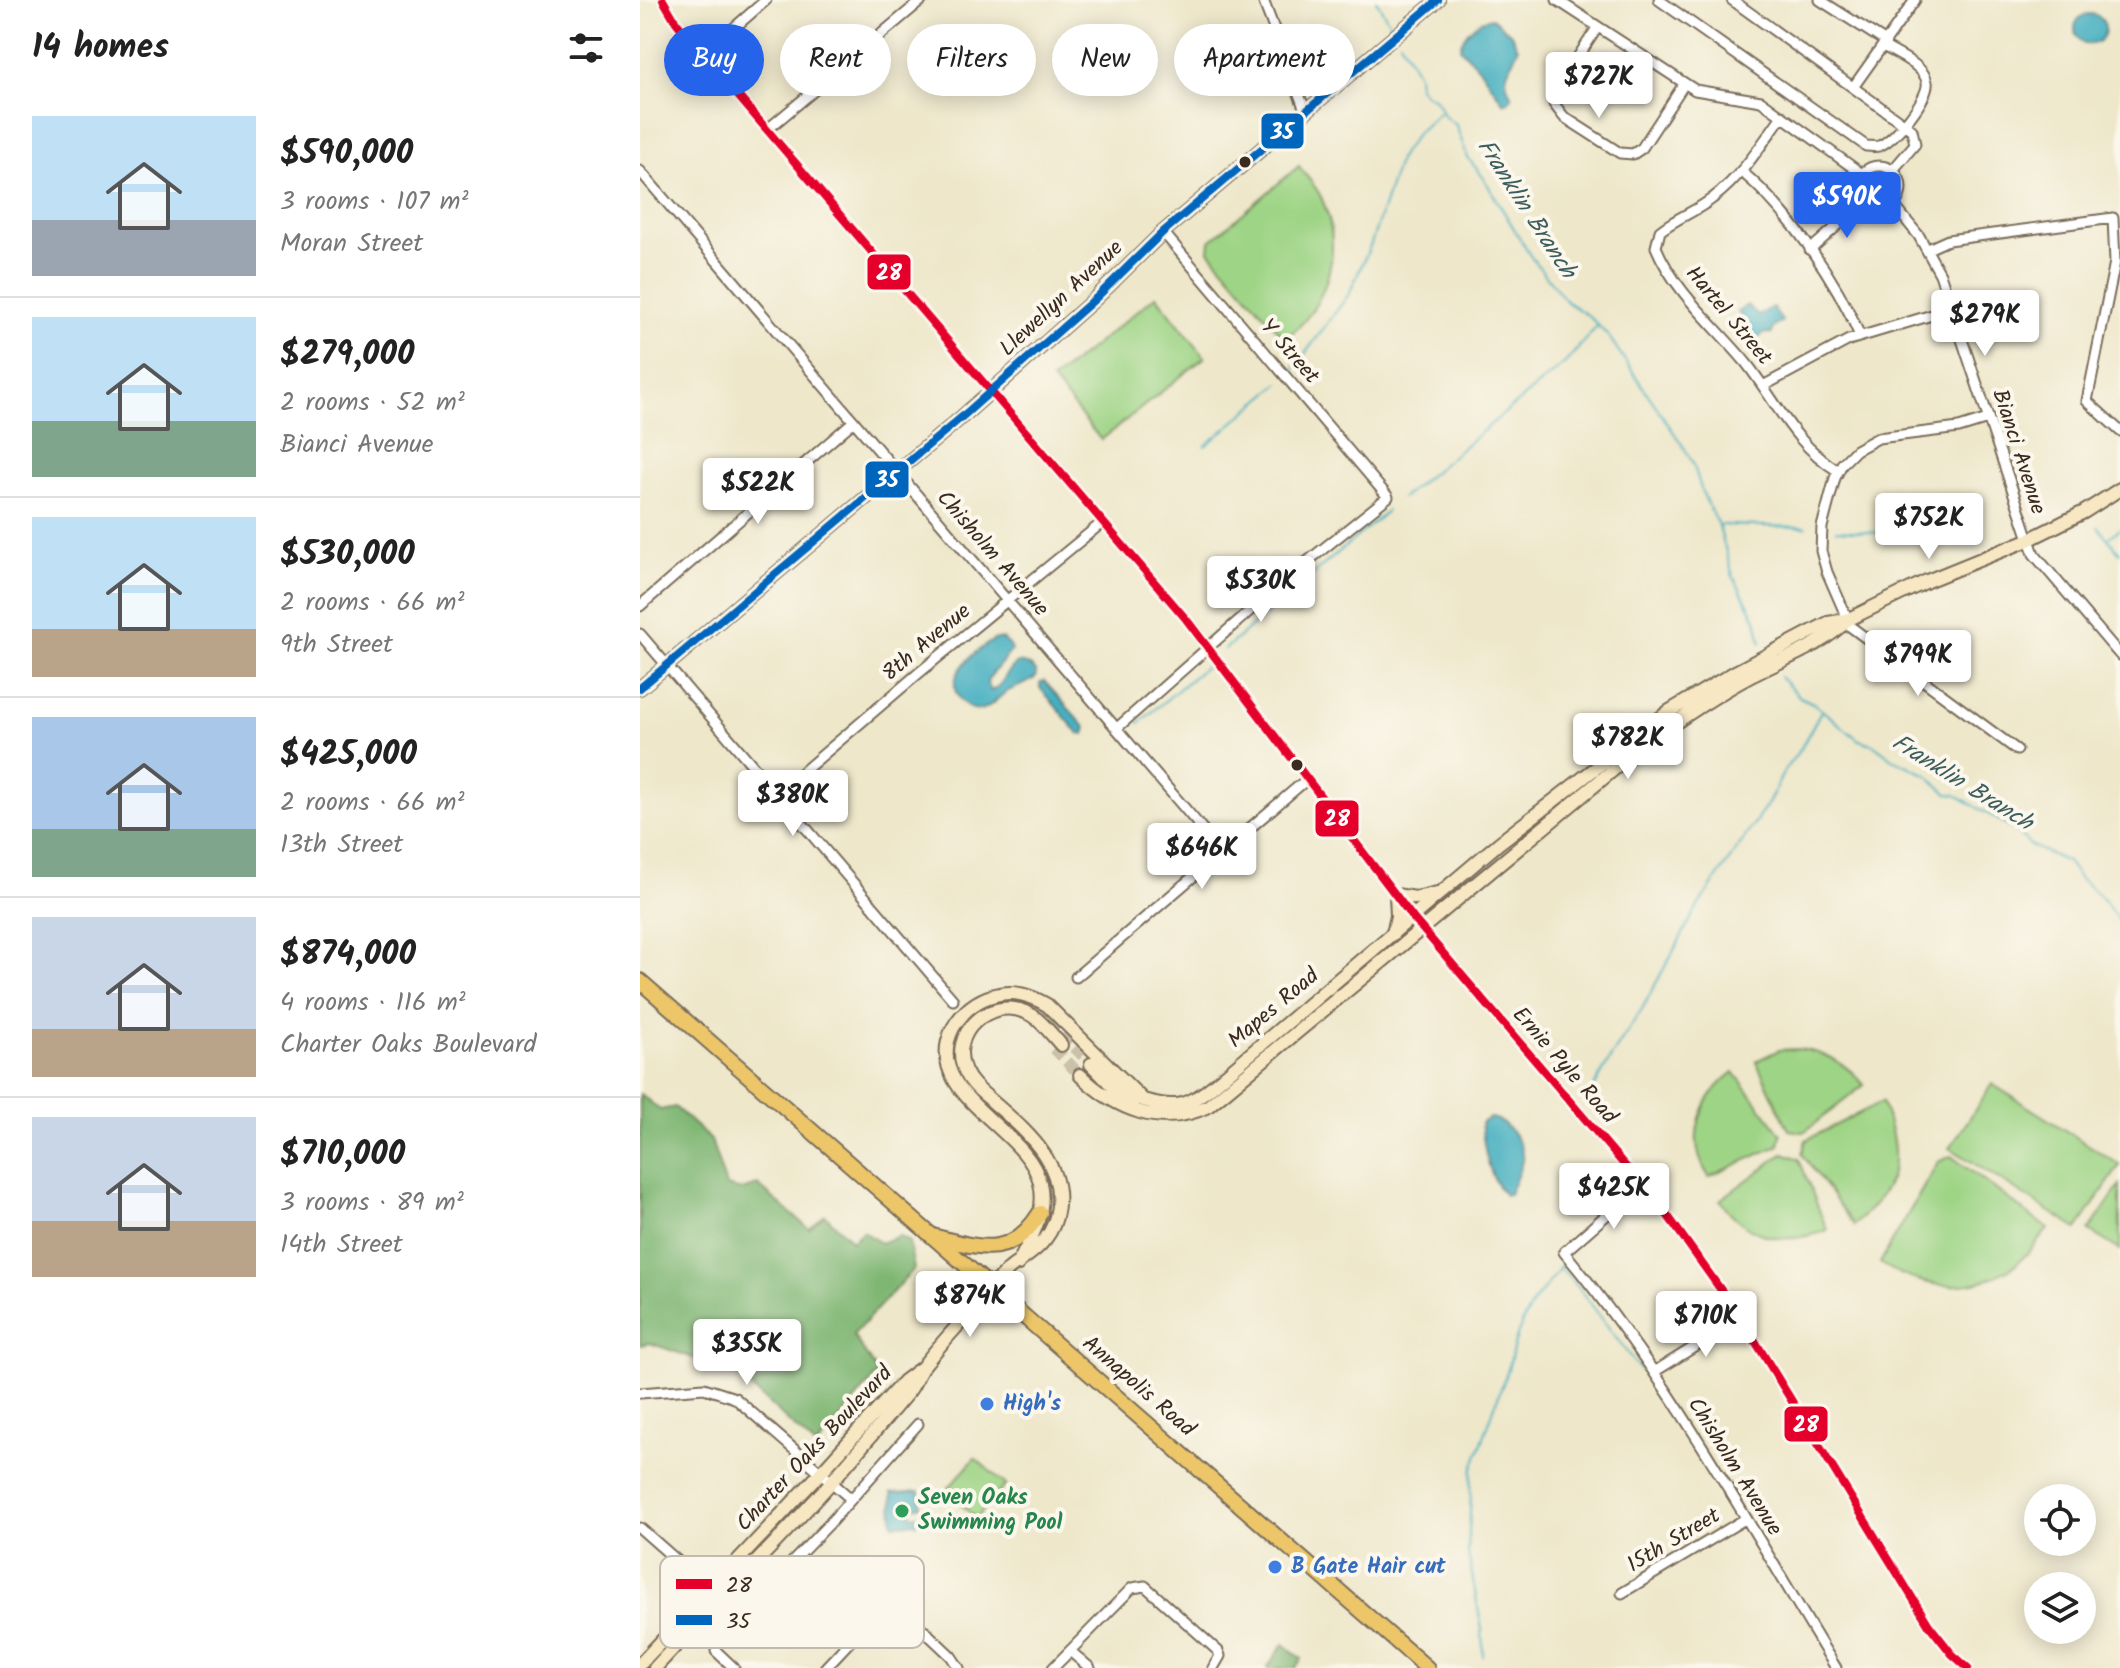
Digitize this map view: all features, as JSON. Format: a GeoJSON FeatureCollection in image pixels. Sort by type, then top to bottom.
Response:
{"type":"FeatureCollection","features":[{"type":"Feature","properties":{"kind":"main road","name":"Annapolis Road"},"geometry":{"type":"LineString","coordinates":[[640,981],[1427,1668]]}},
{"type":"Feature","properties":{"kind":"main road"},"geometry":{"type":"LineString","coordinates":[[930,1235],[996,1248],[1029,1231],[1040,1213]]}},
{"type":"Feature","properties":{"kind":"street","name":"Ernie Pyle Road"},"geometry":{"type":"LineString","coordinates":[[663,0],[678,24]]}},
{"type":"Feature","properties":{"kind":"street"},"geometry":{"type":"LineString","coordinates":[[739,24],[766,0]]}},
{"type":"Feature","properties":{"kind":"street"},"geometry":{"type":"LineString","coordinates":[[768,129],[922,0]]}},
{"type":"Feature","properties":{"kind":"street"},"geometry":{"type":"LineString","coordinates":[[1263,0],[1305,110]]}},
{"type":"Feature","properties":{"kind":"street","name":"Llewellyn Avenue"},"geometry":{"type":"LineString","coordinates":[[640,688],[991,391],[1096,298],[1163,232],[1438,0]]}},
{"type":"Feature","properties":{"kind":"street"},"geometry":{"type":"LineString","coordinates":[[1557,0],[1703,94],[1753,99],[1782,116],[1862,174]]}},
{"type":"Feature","properties":{"kind":"street"},"geometry":{"type":"LineString","coordinates":[[1659,0],[1866,146],[1880,146],[1905,124],[1925,95],[1928,85],[1926,78],[1918,68],[1820,0]]}},
{"type":"Feature","properties":{"kind":"street"},"geometry":{"type":"LineString","coordinates":[[1732,0],[1905,124],[1914,134],[1915,144],[1892,171]]}},
{"type":"Feature","properties":{"kind":"street"},"geometry":{"type":"LineString","coordinates":[[1854,86],[1915,0]]}},
{"type":"Feature","properties":{"kind":"street"},"geometry":{"type":"LineString","coordinates":[[1597,28],[1553,97],[1559,113],[1575,125],[1620,153],[1633,154],[1642,148],[1684,84]]}},
{"type":"Feature","properties":{"kind":"street","name":"Ernie Pyle Road"},"geometry":{"type":"LineString","coordinates":[[739,96],[1209,649],[1417,923],[1642,1184],[1693,1249],[1741,1318],[1929,1625],[1952,1654],[1968,1668]]}},
{"type":"Feature","properties":{"kind":"street","name":"Hartel Street"},"geometry":{"type":"LineString","coordinates":[[1782,116],[1741,171],[1714,198],[1660,231],[1656,247],[1678,286],[1716,327],[1763,386],[1805,446],[1838,471]]}},
{"type":"Feature","properties":{"kind":"street"},"geometry":{"type":"LineString","coordinates":[[1876,166],[1892,171],[1901,185],[1900,194],[1893,204],[1881,210],[1863,203],[1857,191],[1862,174],[1876,166]]}},
{"type":"Feature","properties":{"kind":"street","name":"Chisholm Avenue"},"geometry":{"type":"LineString","coordinates":[[640,171],[1222,852]]}},
{"type":"Feature","properties":{"kind":"street"},"geometry":{"type":"LineString","coordinates":[[1741,171],[1776,204],[1810,250],[1849,310],[1860,336]]}},
{"type":"Feature","properties":{"kind":"street"},"geometry":{"type":"LineString","coordinates":[[1810,250],[1863,203]]}},
{"type":"Feature","properties":{"kind":"street","name":"Bianci Avenue"},"geometry":{"type":"LineString","coordinates":[[1893,204],[1928,249],[1952,309],[2034,554],[2120,655]]}},
{"type":"Feature","properties":{"kind":"street"},"geometry":{"type":"LineString","coordinates":[[1928,249],[1948,240],[2113,218],[2115,262],[2087,401],[2120,431]]}},
{"type":"Feature","properties":{"kind":"street","name":"Y Street"},"geometry":{"type":"LineString","coordinates":[[1163,232],[1388,497],[1288,577],[1209,649]]}},
{"type":"Feature","properties":{"kind":"street"},"geometry":{"type":"LineString","coordinates":[[1763,386],[1860,336],[1952,309]]}},
{"type":"Feature","properties":{"kind":"street"},"geometry":{"type":"LineString","coordinates":[[1988,419],[1951,430],[1878,438],[1856,450],[1838,471],[1822,527],[1821,551],[1847,620],[1864,638],[2017,750]]}},
{"type":"Feature","properties":{"kind":"street"},"geometry":{"type":"LineString","coordinates":[[640,606],[854,421]]}},
{"type":"Feature","properties":{"kind":"street","name":"Mapes Road"},"geometry":{"type":"LineString","coordinates":[[1018,1264],[1040,1213],[1041,1185],[1032,1162],[964,1095],[951,1074],[948,1064],[950,1035],[961,1015],[973,1005],[1002,993],[1017,992],[1034,997],[1047,1005],[1143,1100],[1162,1106],[1185,1105],[1215,1084],[1392,935],[1417,923],[1444,891],[1499,843],[1668,712],[1828,623],[1847,620],[1927,581],[2028,540],[2084,512],[2120,489]]}},
{"type":"Feature","properties":{"kind":"street","name":"8th Avenue"},"geometry":{"type":"LineString","coordinates":[[953,1000],[777,794],[1103,522]]}},
{"type":"Feature","properties":{"kind":"street","name":"Mapes Road"},"geometry":{"type":"LineString","coordinates":[[1085,1069],[1109,1099],[1134,1108],[1170,1118],[1192,1114],[1208,1106],[1417,923],[1680,718],[1748,677],[1834,633],[1847,620]]}},
{"type":"Feature","properties":{"kind":"street"},"geometry":{"type":"LineString","coordinates":[[640,634],[765,780]]}},
{"type":"Feature","properties":{"kind":"street"},"geometry":{"type":"LineString","coordinates":[[1117,728],[1209,649]]}},
{"type":"Feature","properties":{"kind":"street"},"geometry":{"type":"LineString","coordinates":[[1076,977],[1306,780]]}},
{"type":"Feature","properties":{"kind":"street"},"geometry":{"type":"LineString","coordinates":[[1392,935],[1397,916],[1396,895],[1416,898],[1444,891]]}},
{"type":"Feature","properties":{"kind":"street","name":"Mapes Road"},"geometry":{"type":"LineString","coordinates":[[991,1289],[1043,1243],[1056,1217],[1057,1185],[1051,1164],[1032,1136],[976,1088],[963,1068],[961,1046],[976,1020],[1013,1014],[1057,1046]]}},
{"type":"Feature","properties":{"kind":"street","name":"Chisholm Avenue"},"geometry":{"type":"LineString","coordinates":[[1642,1184],[1564,1252],[1654,1372],[1836,1668]]}},
{"type":"Feature","properties":{"kind":"street","name":"Charter Oaks Boulevard"},"geometry":{"type":"LineString","coordinates":[[747,1556],[912,1387],[923,1367],[991,1289]]}},
{"type":"Feature","properties":{"kind":"street"},"geometry":{"type":"LineString","coordinates":[[1654,1372],[1741,1318]]}},
{"type":"Feature","properties":{"kind":"street"},"geometry":{"type":"LineString","coordinates":[[640,1393],[694,1388],[735,1398],[851,1499]]}},
{"type":"Feature","properties":{"kind":"street"},"geometry":{"type":"LineString","coordinates":[[797,1556],[918,1424]]}},
{"type":"Feature","properties":{"kind":"street","name":"Charter Oaks Boulevard"},"geometry":{"type":"LineString","coordinates":[[755,1556],[826,1477]]}},
{"type":"Feature","properties":{"kind":"street","name":"15th Street"},"geometry":{"type":"LineString","coordinates":[[1622,1593],[1745,1519]]}},
{"type":"Feature","properties":{"kind":"street"},"geometry":{"type":"LineString","coordinates":[[640,1528],[672,1556]]}},
{"type":"Feature","properties":{"kind":"street"},"geometry":{"type":"LineString","coordinates":[[1053,1668],[1132,1588],[1145,1586],[1218,1651],[1220,1656],[1213,1668]]}},
{"type":"Feature","properties":{"kind":"street"},"geometry":{"type":"LineString","coordinates":[[924,1631],[959,1668]]}},
{"type":"Feature","properties":{"kind":"street","name":"Charter Oaks Boulevard"},"geometry":{"type":"LineString","coordinates":[[640,1664],[660,1644]]}},
{"type":"Feature","properties":{"kind":"street","name":"Charter Oaks Boulevard"},"geometry":{"type":"LineString","coordinates":[[655,1668],[673,1648]]}},
{"type":"Feature","properties":{"kind":"street"},"geometry":{"type":"LineString","coordinates":[[825,1668],[844,1648]]}},
{"type":"Feature","properties":{"kind":"street"},"geometry":{"type":"LineString","coordinates":[[716,1651],[734,1668]]}},
{"type":"Feature","properties":{"kind":"street"},"geometry":{"type":"LineString","coordinates":[[1070,1651],[1090,1668]]}},
{"type":"Feature","properties":{"kind":"green space"},"geometry":{"type":"Polygon","coordinates":[[[1299,166],[1319,193],[1328,216],[1332,236],[1331,256],[1322,293],[1300,326],[1285,339],[1209,251],[1210,241],[1299,166]]]}},
{"type":"Feature","properties":{"kind":"green space"},"geometry":{"type":"Polygon","coordinates":[[[1156,296],[1205,357],[1101,440],[1052,380],[1156,296]]]}},
{"type":"Feature","properties":{"kind":"green space"},"geometry":{"type":"Polygon","coordinates":[[[1799,1049],[1835,1060],[1864,1085],[1804,1132],[1789,1130],[1756,1061],[1779,1050],[1799,1049]]]}},
{"type":"Feature","properties":{"kind":"green space"},"geometry":{"type":"Polygon","coordinates":[[[1734,1072],[1781,1134],[1779,1145],[1709,1177],[1698,1148],[1699,1120],[1712,1094],[1734,1072]]]}},
{"type":"Feature","properties":{"kind":"green space"},"geometry":{"type":"Polygon","coordinates":[[[1992,1084],[2120,1165],[2077,1229],[1950,1148],[1992,1084]]]}},
{"type":"Feature","properties":{"kind":"green space"},"geometry":{"type":"Polygon","coordinates":[[[640,1094],[660,1110],[675,1107],[711,1140],[726,1186],[741,1190],[758,1185],[809,1229],[825,1215],[852,1241],[863,1231],[880,1243],[899,1236],[909,1242],[914,1269],[853,1335],[878,1373],[816,1447],[734,1372],[650,1343],[640,1345],[640,1094]]]}},
{"type":"Feature","properties":{"kind":"green space"},"geometry":{"type":"Polygon","coordinates":[[[1882,1102],[1893,1140],[1893,1170],[1880,1196],[1854,1225],[1802,1154],[1806,1140],[1882,1102]]]}},
{"type":"Feature","properties":{"kind":"green space"},"geometry":{"type":"Polygon","coordinates":[[[1784,1153],[1799,1159],[1827,1230],[1796,1238],[1768,1236],[1742,1224],[1720,1200],[1784,1153]]]}},
{"type":"Feature","properties":{"kind":"green space"},"geometry":{"type":"Polygon","coordinates":[[[1951,1156],[2048,1229],[2009,1269],[1976,1283],[1927,1283],[1895,1272],[1880,1263],[1938,1162],[1951,1156]]]}},
{"type":"Feature","properties":{"kind":"green space"},"geometry":{"type":"Polygon","coordinates":[[[2120,1185],[2120,1250],[2089,1231],[2120,1185]]]}},
{"type":"Feature","properties":{"kind":"green space"},"geometry":{"type":"Polygon","coordinates":[[[975,1458],[1006,1485],[976,1518],[946,1491],[975,1458]]]}},
{"type":"Feature","properties":{"kind":"green space"},"geometry":{"type":"Polygon","coordinates":[[[1284,1644],[1302,1659],[1295,1668],[1267,1668],[1284,1644]]]}},
{"type":"Feature","properties":{"kind":"water"},"geometry":{"type":"Polygon","coordinates":[[[2090,14],[2101,18],[2105,29],[2101,40],[2090,44],[2079,40],[2075,29],[2079,18],[2090,14]]]}},
{"type":"Feature","properties":{"kind":"water"},"geometry":{"type":"Polygon","coordinates":[[[1492,18],[1511,34],[1518,48],[1506,77],[1512,97],[1507,103],[1460,48],[1472,28],[1492,18]]]}},
{"type":"Feature","properties":{"kind":"water"},"geometry":{"type":"Polygon","coordinates":[[[1747,305],[1758,316],[1772,307],[1782,321],[1773,328],[1772,334],[1765,333],[1756,339],[1738,312],[1747,305]]]}},
{"type":"Feature","properties":{"kind":"water"},"geometry":{"type":"Polygon","coordinates":[[[996,639],[1003,639],[1011,651],[988,679],[991,691],[1002,682],[1010,669],[1021,663],[1036,671],[1036,677],[1008,691],[987,708],[974,709],[958,696],[955,686],[957,677],[969,659],[996,639]]]}},
{"type":"Feature","properties":{"kind":"water"},"geometry":{"type":"Polygon","coordinates":[[[1044,681],[1086,728],[1084,734],[1079,734],[1040,688],[1040,683],[1044,681]]]}},
{"type":"Feature","properties":{"kind":"water"},"geometry":{"type":"Polygon","coordinates":[[[1489,1118],[1507,1127],[1521,1148],[1520,1169],[1509,1194],[1505,1195],[1494,1180],[1485,1152],[1481,1123],[1489,1118]]]}},
{"type":"Feature","properties":{"kind":"water","name":"Seven Oaks Swimming Pool"},"geometry":{"type":"Polygon","coordinates":[[[920,1491],[921,1506],[911,1507],[911,1515],[922,1515],[922,1523],[893,1524],[892,1493],[920,1491]]]}},
{"type":"Feature","properties":{"kind":"waterway","name":"Franklin Branch"},"geometry":{"type":"LineString","coordinates":[[1376,0],[1391,25]]}},
{"type":"Feature","properties":{"kind":"waterway","name":"Franklin Branch"},"geometry":{"type":"LineString","coordinates":[[1400,41],[1418,75],[1419,87],[1435,99],[1445,117],[1456,125],[1468,158],[1483,177],[1531,257],[1567,302],[1589,316],[1609,337],[1683,446],[1719,527],[1733,576],[1756,619],[1761,643]]}},
{"type":"Feature","properties":{"kind":"waterway"},"geometry":{"type":"LineString","coordinates":[[1293,370],[1349,294],[1371,244],[1399,159],[1416,134],[1441,111]]}},
{"type":"Feature","properties":{"kind":"waterway"},"geometry":{"type":"LineString","coordinates":[[1402,498],[1566,362],[1598,325]]}},
{"type":"Feature","properties":{"kind":"waterway"},"geometry":{"type":"LineString","coordinates":[[1205,446],[1280,383]]}},
{"type":"Feature","properties":{"kind":"waterway"},"geometry":{"type":"LineString","coordinates":[[1225,649],[1387,511]]}},
{"type":"Feature","properties":{"kind":"waterway"},"geometry":{"type":"LineString","coordinates":[[1720,525],[1806,527]]}},
{"type":"Feature","properties":{"kind":"waterway"},"geometry":{"type":"LineString","coordinates":[[2098,527],[2120,553]]}},
{"type":"Feature","properties":{"kind":"waterway"},"geometry":{"type":"LineString","coordinates":[[1836,530],[1898,534],[1957,529]]}},
{"type":"Feature","properties":{"kind":"waterway"},"geometry":{"type":"LineString","coordinates":[[2108,538],[2120,529]]}},
{"type":"Feature","properties":{"kind":"waterway"},"geometry":{"type":"LineString","coordinates":[[1139,723],[1206,666]]}},
{"type":"Feature","properties":{"kind":"waterway","name":"Franklin Branch"},"geometry":{"type":"LineString","coordinates":[[1780,677],[1800,697],[1813,703],[1859,740],[1873,744],[1893,759],[1927,775],[1948,794],[1956,795],[2015,830],[2030,845],[2067,862],[2080,879],[2100,895],[2120,923]]}},
{"type":"Feature","properties":{"kind":"waterway"},"geometry":{"type":"LineString","coordinates":[[1585,1103],[1642,1009],[1698,906],[1769,802],[1785,769],[1800,750],[1821,711]]}},
{"type":"Feature","properties":{"kind":"waterway"},"geometry":{"type":"LineString","coordinates":[[1483,1656],[1482,1630],[1468,1553],[1472,1471],[1520,1327],[1531,1306],[1561,1265]]}},
{"type":"Feature","properties":{"kind":"waterway"},"geometry":{"type":"LineString","coordinates":[[1560,1268],[1640,1370]]}},
{"type":"Feature","properties":{"kind":"tunnel"},"geometry":{"type":"LineString","coordinates":[[985,1010],[1006,1003],[1032,1007],[1091,1064]]}},
{"type":"Feature","properties":{"kind":"tunnel"},"geometry":{"type":"LineString","coordinates":[[1054,1048],[1080,1075]]}},
{"type":"Feature","properties":{"kind":"transit line","name":"28"},"geometry":{"type":"LineString","coordinates":[[663,0],[676,22],[703,55],[1186,619],[1413,918],[1668,1216],[1741,1318],[1929,1625],[1952,1654],[1968,1668]]}},
{"type":"Feature","properties":{"kind":"transit line","name":"35"},"geometry":{"type":"LineString","coordinates":[[640,688],[963,416],[1096,298],[1163,232],[1438,0]]}},
{"type":"Feature","properties":{"kind":"place","name":"High's"},"geometry":{"type":"Point","coordinates":[987,1404]}},
{"type":"Feature","properties":{"kind":"place","name":"Seven Oaks Swimming Pool"},"geometry":{"type":"Point","coordinates":[902,1511]}},
{"type":"Feature","properties":{"kind":"place","name":"B Gate Hair cut"},"geometry":{"type":"Point","coordinates":[1275,1567]}}]}
